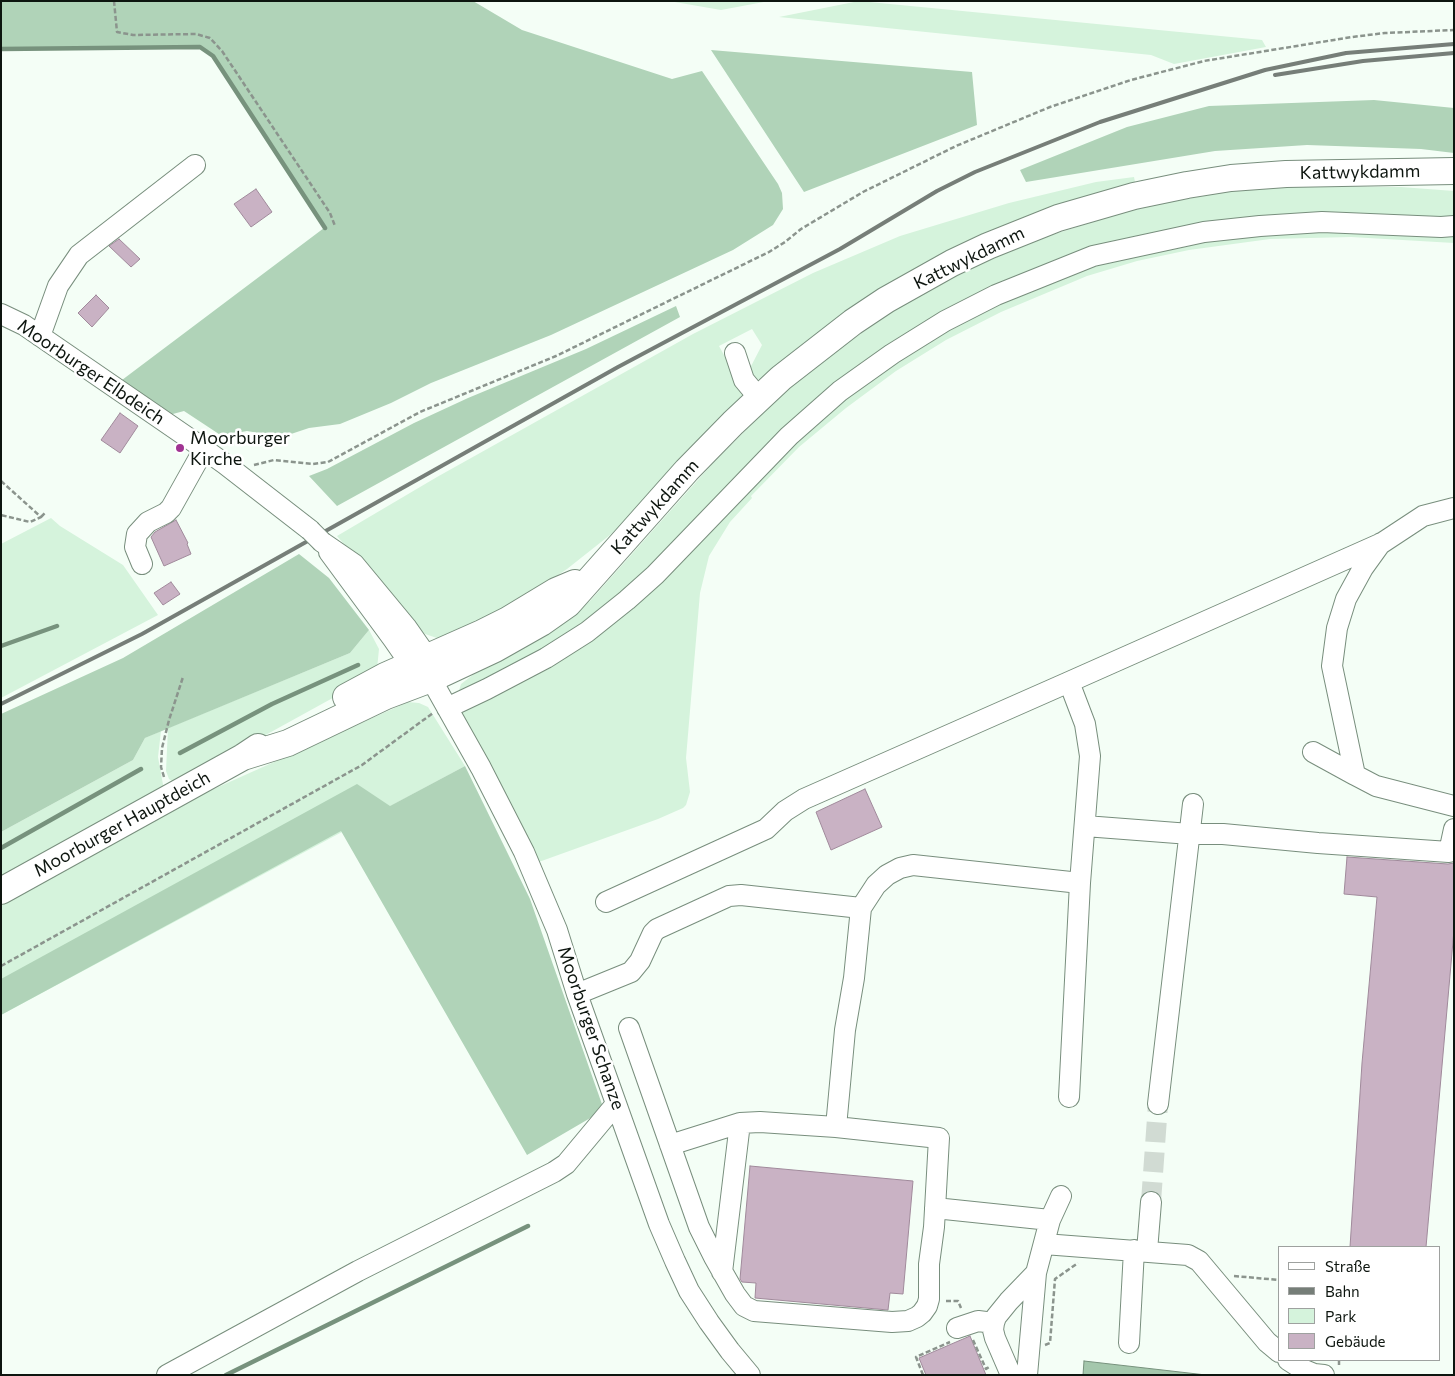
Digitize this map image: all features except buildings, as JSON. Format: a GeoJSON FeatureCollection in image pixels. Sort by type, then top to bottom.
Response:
{"type":"FeatureCollection","features":[{"type":"Feature","properties":{"kind":"main road","name":"Kattwykdamm"},"geometry":{"type":"LineString","coordinates":[[423,667],[495,649],[541,623],[568,604],[687,470],[759,398],[823,344],[886,300],[952,263],[988,246],[1058,218],[1134,196],[1187,185],[1231,178],[1286,174],[1454,171]]}},
{"type":"Feature","properties":{"kind":"main road","name":"Moorburger Hauptdeich"},"geometry":{"type":"LineString","coordinates":[[1,891],[242,757],[280,731],[385,676],[423,667]]}},
{"type":"Feature","properties":{"kind":"street"},"geometry":{"type":"LineString","coordinates":[[40,336],[58,286],[79,255],[195,164]]}},
{"type":"Feature","properties":{"kind":"street"},"geometry":{"type":"LineString","coordinates":[[447,708],[546,658],[587,632],[655,575],[789,436],[840,392],[892,354],[945,321],[996,295],[1093,256],[1204,232],[1322,222],[1454,226]]}},
{"type":"Feature","properties":{"kind":"street","name":"Moorburger Elbdeich"},"geometry":{"type":"LineString","coordinates":[[1,314],[24,325],[204,449],[316,536],[393,639],[423,667]]}},
{"type":"Feature","properties":{"kind":"street"},"geometry":{"type":"LineString","coordinates":[[735,353],[744,380],[759,398]]}},
{"type":"Feature","properties":{"kind":"street"},"geometry":{"type":"LineString","coordinates":[[142,564],[135,547],[138,534],[148,522],[166,513],[171,508],[204,449]]}},
{"type":"Feature","properties":{"kind":"street"},"geometry":{"type":"LineString","coordinates":[[606,902],[766,829],[785,811],[804,799],[1382,543],[1423,516],[1454,508]]}},
{"type":"Feature","properties":{"kind":"street"},"geometry":{"type":"LineString","coordinates":[[1355,775],[1332,666],[1337,628],[1346,599],[1363,568],[1382,543]]}},
{"type":"Feature","properties":{"kind":"street","name":"Moorburger Schanze"},"geometry":{"type":"LineString","coordinates":[[423,667],[481,768],[524,852],[557,930],[577,994],[659,1224],[689,1291],[719,1336],[750,1375]]}},
{"type":"Feature","properties":{"kind":"street"},"geometry":{"type":"LineString","coordinates":[[1069,682],[1085,724],[1090,756],[1080,883],[1069,1097]]}},
{"type":"Feature","properties":{"kind":"street"},"geometry":{"type":"LineString","coordinates":[[1313,752],[1376,786],[1454,806]]}},
{"type":"Feature","properties":{"kind":"street"},"geometry":{"type":"LineString","coordinates":[[1158,1104],[1193,804]]}},
{"type":"Feature","properties":{"kind":"street"},"geometry":{"type":"LineString","coordinates":[[1085,826],[1190,834],[1224,834],[1318,843],[1450,852],[1454,829]]}},
{"type":"Feature","properties":{"kind":"street"},"geometry":{"type":"LineString","coordinates":[[836,1127],[845,1030],[854,978],[861,908],[876,886],[887,875],[900,868],[913,865],[1080,883]]}},
{"type":"Feature","properties":{"kind":"street"},"geometry":{"type":"LineString","coordinates":[[577,994],[631,972],[657,929],[729,896],[741,895],[861,908]]}},
{"type":"Feature","properties":{"kind":"street"},"geometry":{"type":"LineString","coordinates":[[629,1028],[670,1145],[699,1227],[734,1294],[744,1306],[754,1311],[892,1322],[908,1321],[917,1318],[927,1306],[929,1300],[929,1264],[935,1208],[939,1138],[836,1127],[760,1122],[740,1123],[670,1145]]}},
{"type":"Feature","properties":{"kind":"street"},"geometry":{"type":"LineString","coordinates":[[167,1375],[358,1271],[554,1172],[566,1164],[616,1104]]}},
{"type":"Feature","properties":{"kind":"street"},"geometry":{"type":"LineString","coordinates":[[722,1272],[740,1123]]}},
{"type":"Feature","properties":{"kind":"street"},"geometry":{"type":"LineString","coordinates":[[1027,1375],[1036,1273],[1050,1220],[1060,1196]]}},
{"type":"Feature","properties":{"kind":"street"},"geometry":{"type":"LineString","coordinates":[[1129,1343],[1141,1251],[1151,1202]]}},
{"type":"Feature","properties":{"kind":"street"},"geometry":{"type":"LineString","coordinates":[[935,1208],[1050,1220]]}},
{"type":"Feature","properties":{"kind":"street"},"geometry":{"type":"LineString","coordinates":[[1044,1244],[1188,1255],[1199,1261],[1267,1342],[1278,1351]]}},
{"type":"Feature","properties":{"kind":"street"},"geometry":{"type":"LineString","coordinates":[[1008,1368],[995,1338],[994,1323],[996,1317],[1009,1301],[1036,1273]]}},
{"type":"Feature","properties":{"kind":"street"},"geometry":{"type":"LineString","coordinates":[[964,1331],[978,1321],[994,1323]]}},
{"type":"Feature","properties":{"kind":"street"},"geometry":{"type":"LineString","coordinates":[[1290,1361],[1314,1374],[1324,1375]]}},
{"type":"Feature","properties":{"kind":"path"},"geometry":{"type":"LineString","coordinates":[[114,1],[117,32],[133,35],[196,34],[210,38],[228,59],[330,213],[335,226]]}},
{"type":"Feature","properties":{"kind":"path"},"geometry":{"type":"LineString","coordinates":[[251,464],[260,465],[274,460],[313,464],[328,462],[420,412],[556,356],[769,252],[801,229],[863,192],[947,150],[995,129],[1076,98],[1131,80],[1204,61],[1352,37],[1385,33],[1454,30]]}},
{"type":"Feature","properties":{"kind":"path"},"geometry":{"type":"LineString","coordinates":[[1,481],[41,517]]}},
{"type":"Feature","properties":{"kind":"path"},"geometry":{"type":"LineString","coordinates":[[1,515],[30,522],[45,513]]}},
{"type":"Feature","properties":{"kind":"path"},"geometry":{"type":"LineString","coordinates":[[172,795],[164,780],[161,767],[162,748],[183,677]]}},
{"type":"Feature","properties":{"kind":"path"},"geometry":{"type":"LineString","coordinates":[[1,966],[362,765],[430,714],[447,708]]}},
{"type":"Feature","properties":{"kind":"path"},"geometry":{"type":"LineString","coordinates":[[1029,1352],[1050,1343],[1055,1279],[1082,1260]]}},
{"type":"Feature","properties":{"kind":"path"},"geometry":{"type":"LineString","coordinates":[[1211,1275],[1278,1280]]}},
{"type":"Feature","properties":{"kind":"path"},"geometry":{"type":"LineString","coordinates":[[964,1331],[986,1369],[1008,1368]]}},
{"type":"Feature","properties":{"kind":"green space"},"geometry":{"type":"Polygon","coordinates":[[[669,1],[769,1],[721,10],[669,1]]]}},
{"type":"Feature","properties":{"kind":"green space"},"geometry":{"type":"Polygon","coordinates":[[[859,1],[1262,40],[1266,47],[1174,64],[1151,55],[779,17],[859,1]]]}},
{"type":"Feature","properties":{"kind":"green space"},"geometry":{"type":"Polygon","coordinates":[[[1134,177],[1136,187],[1096,197],[761,379],[753,379],[748,372],[762,345],[752,329],[719,346],[742,388],[742,398],[648,500],[610,535],[567,569],[533,592],[440,639],[425,634],[416,628],[337,536],[437,477],[693,334],[813,273],[900,236],[1009,203],[1096,182],[1134,177]]]}},
{"type":"Feature","properties":{"kind":"green space"},"geometry":{"type":"Polygon","coordinates":[[[1271,187],[1401,187],[1454,191],[1454,243],[1351,237],[1270,239],[1189,250],[1137,261],[1087,276],[1001,312],[946,340],[896,371],[846,408],[799,447],[751,496],[752,498],[730,522],[709,556],[700,593],[686,758],[690,792],[686,805],[658,819],[536,863],[460,711],[584,630],[458,694],[461,684],[474,674],[554,630],[590,601],[713,463],[781,395],[827,357],[895,310],[939,284],[1004,253],[1039,239],[1121,213],[1165,203],[1220,193],[1271,187]]]}},
{"type":"Feature","properties":{"kind":"green space"},"geometry":{"type":"Polygon","coordinates":[[[51,518],[60,526],[123,565],[158,615],[1,698],[1,544],[51,518]]]}},
{"type":"Feature","properties":{"kind":"green space"},"geometry":{"type":"Polygon","coordinates":[[[369,630],[379,649],[378,673],[175,783],[169,779],[166,771],[168,728],[350,653],[369,630]]]}},
{"type":"Feature","properties":{"kind":"green space"},"geometry":{"type":"Polygon","coordinates":[[[408,702],[419,703],[428,707],[465,766],[1,1015],[1,906],[187,801],[408,702]]]}},
{"type":"Feature","properties":{"kind":"green space"},"geometry":{"type":"Polygon","coordinates":[[[161,731],[158,757],[164,790],[1,882],[1,832],[133,760],[145,738],[161,731]]]}},
{"type":"Feature","properties":{"kind":"shaded area"},"geometry":{"type":"Polygon","coordinates":[[[1,1],[473,1],[522,30],[672,79],[702,71],[778,184],[782,193],[783,209],[773,225],[733,250],[551,335],[431,383],[391,403],[340,424],[309,428],[282,437],[247,431],[236,433],[228,440],[184,411],[169,415],[122,380],[324,228],[213,56],[200,47],[1,49],[1,1]]]}},
{"type":"Feature","properties":{"kind":"shaded area"},"geometry":{"type":"Polygon","coordinates":[[[711,50],[972,72],[977,125],[804,192],[711,50]]]}},
{"type":"Feature","properties":{"kind":"shaded area"},"geometry":{"type":"Polygon","coordinates":[[[1374,100],[1454,108],[1454,153],[1421,149],[1307,145],[1215,151],[1026,182],[1020,170],[1127,127],[1209,106],[1374,100]]]}},
{"type":"Feature","properties":{"kind":"shaded area"},"geometry":{"type":"Polygon","coordinates":[[[676,306],[680,317],[337,506],[309,476],[327,469],[414,423],[468,398],[586,349],[676,306]]]}},
{"type":"Feature","properties":{"kind":"shaded area"},"geometry":{"type":"Polygon","coordinates":[[[299,554],[329,578],[369,630],[350,653],[145,738],[133,760],[1,832],[1,714],[123,658],[299,554]]]}},
{"type":"Feature","properties":{"kind":"shaded area"},"geometry":{"type":"Polygon","coordinates":[[[465,766],[530,899],[604,1110],[527,1155],[341,831],[1,1015],[1,979],[357,784],[390,806],[465,766]]]}},
{"type":"Feature","properties":{"kind":"shaded area"},"geometry":{"type":"Polygon","coordinates":[[[1084,1361],[1206,1375],[1083,1375],[1084,1361]]]}},
{"type":"Feature","properties":{"kind":"waterway"},"geometry":{"type":"LineString","coordinates":[[1,49],[200,47],[213,56],[325,228]]}},
{"type":"Feature","properties":{"kind":"waterway"},"geometry":{"type":"LineString","coordinates":[[1,646],[57,626]]}},
{"type":"Feature","properties":{"kind":"waterway"},"geometry":{"type":"LineString","coordinates":[[180,753],[272,704],[358,665]]}},
{"type":"Feature","properties":{"kind":"waterway"},"geometry":{"type":"LineString","coordinates":[[1,848],[141,769]]}},
{"type":"Feature","properties":{"kind":"waterway"},"geometry":{"type":"LineString","coordinates":[[226,1375],[528,1226]]}},
{"type":"Feature","properties":{"kind":"tunnel"},"geometry":{"type":"LineString","coordinates":[[1151,1202],[1158,1104]]}},
{"type":"Feature","properties":{"kind":"railway"},"geometry":{"type":"LineString","coordinates":[[1,704],[142,634],[618,367],[840,249],[937,191],[975,172],[1100,122],[1265,70],[1346,53],[1454,44]]}},
{"type":"Feature","properties":{"kind":"railway"},"geometry":{"type":"LineString","coordinates":[[1275,75],[1363,61],[1454,53]]}},
{"type":"Feature","properties":{"kind":"place","name":"Moorburger Kirche"},"geometry":{"type":"Point","coordinates":[180,448]}}]}
